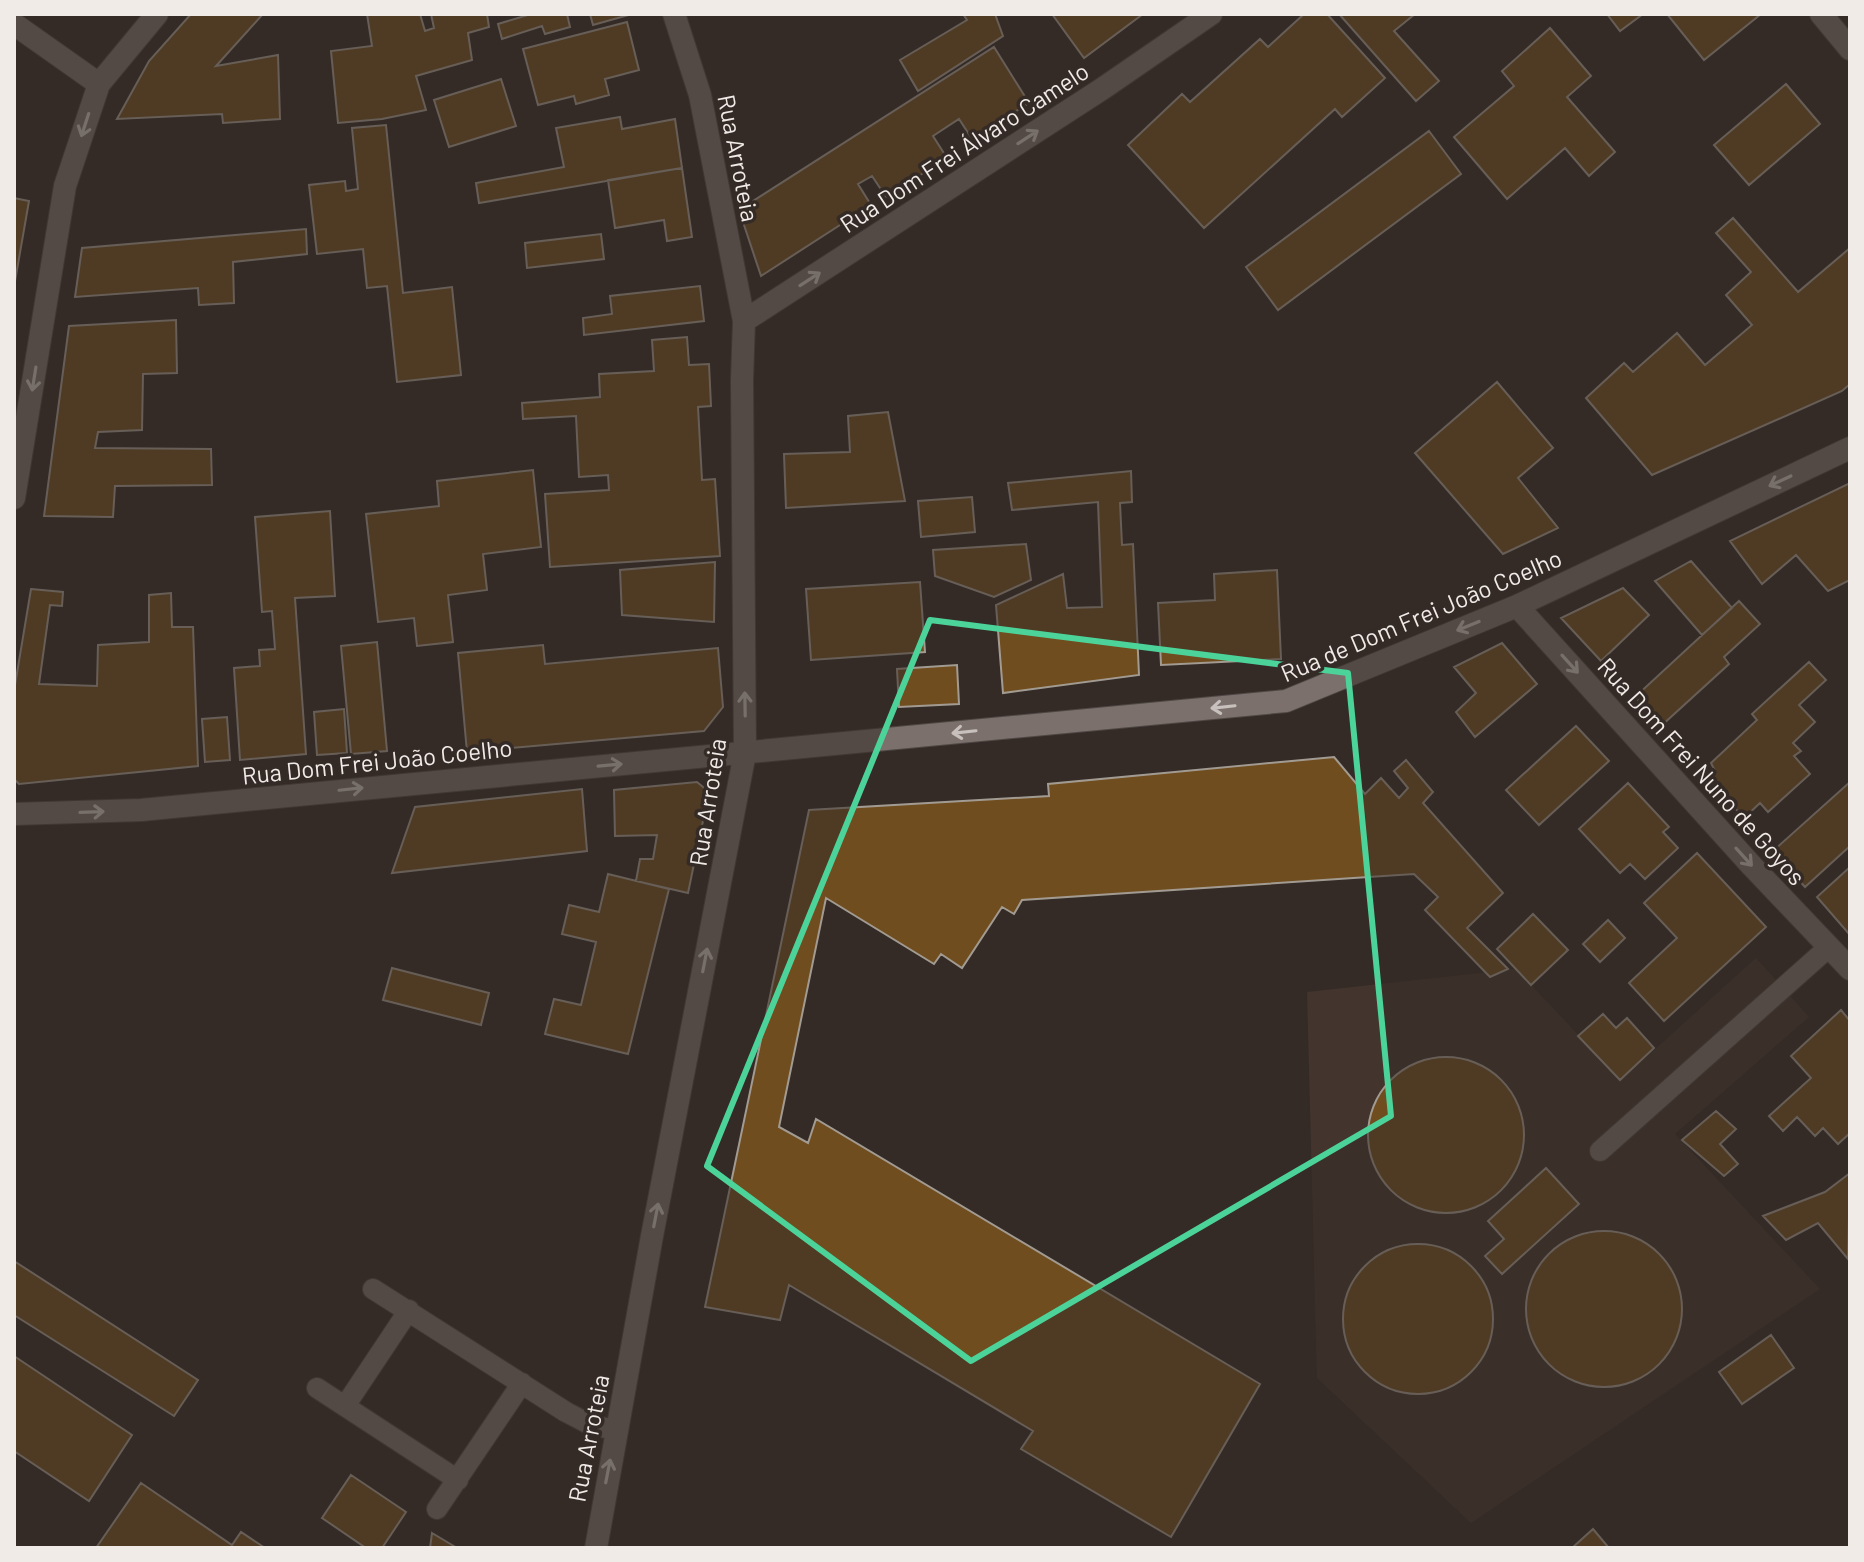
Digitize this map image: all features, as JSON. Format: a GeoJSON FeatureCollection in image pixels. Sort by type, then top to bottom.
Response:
{"type":"FeatureCollection","features":[{"type":"Feature","properties":{"kind":"street"},"geometry":{"type":"LineString","coordinates":[[14,498],[65,186],[99,84],[157,14]]}},
{"type":"Feature","properties":{"kind":"street","name":"Rua Arroteia"},"geometry":{"type":"LineString","coordinates":[[596,1548],[745,753],[744,321],[700,95],[674,14]]}},
{"type":"Feature","properties":{"kind":"street","name":"Rua Dom Frei Álvaro Camelo"},"geometry":{"type":"LineString","coordinates":[[744,321],[1102,89],[1211,14]]}},
{"type":"Feature","properties":{"kind":"street"},"geometry":{"type":"LineString","coordinates":[[1821,14],[1850,49]]}},
{"type":"Feature","properties":{"kind":"street"},"geometry":{"type":"LineString","coordinates":[[14,24],[99,84]]}},
{"type":"Feature","properties":{"kind":"street","name":"Rua de Dom Frei João Coelho"},"geometry":{"type":"LineString","coordinates":[[745,753],[1286,701],[1517,606],[1850,448]]}},
{"type":"Feature","properties":{"kind":"street","name":"Rua Dom Frei Nuno de Goyos"},"geometry":{"type":"LineString","coordinates":[[1517,606],[1741,854],[1850,969]]}},
{"type":"Feature","properties":{"kind":"street","name":"Rua Dom Frei João Coelho"},"geometry":{"type":"LineString","coordinates":[[14,814],[141,810],[745,753]]}},
{"type":"Feature","properties":{"kind":"lane"},"geometry":{"type":"LineString","coordinates":[[1600,1151],[1829,947]]}},
{"type":"Feature","properties":{"kind":"lane"},"geometry":{"type":"LineString","coordinates":[[373,1289],[591,1425],[616,1430]]}},
{"type":"Feature","properties":{"kind":"lane"},"geometry":{"type":"LineString","coordinates":[[345,1406],[409,1310]]}},
{"type":"Feature","properties":{"kind":"lane"},"geometry":{"type":"LineString","coordinates":[[437,1509],[522,1383]]}},
{"type":"Feature","properties":{"kind":"lane"},"geometry":{"type":"LineString","coordinates":[[317,1388],[458,1480]]}},
{"type":"Feature","properties":{"kind":"highlighted area"},"geometry":{"type":"Polygon","coordinates":[[[930,620],[1348,673],[1391,1116],[971,1361],[707,1166],[930,620]]]}},
{"type":"Feature","properties":{"kind":"shaded area"},"geometry":{"type":"Polygon","coordinates":[[[1756,958],[1809,1017],[1675,1134],[1820,1289],[1471,1523],[1317,1378],[1307,992],[1516,969],[1621,1080],[1756,958]]]}},
{"type":"Feature","properties":{"kind":"building"},"geometry":{"type":"Polygon","coordinates":[[[191,14],[263,14],[216,66],[278,55],[280,119],[223,123],[222,114],[117,119],[149,61],[191,14]]]}},
{"type":"Feature","properties":{"kind":"building"},"geometry":{"type":"Polygon","coordinates":[[[367,14],[420,14],[425,31],[434,28],[431,14],[487,14],[489,27],[468,33],[472,60],[416,76],[426,110],[382,119],[338,123],[331,51],[372,46],[367,14]]]}},
{"type":"Feature","properties":{"kind":"building"},"geometry":{"type":"Polygon","coordinates":[[[531,14],[567,14],[570,27],[545,34],[542,26],[502,39],[498,24],[531,14]]]}},
{"type":"Feature","properties":{"kind":"building"},"geometry":{"type":"Polygon","coordinates":[[[590,14],[632,14],[593,25],[590,14]]]}},
{"type":"Feature","properties":{"kind":"building"},"geometry":{"type":"Polygon","coordinates":[[[963,14],[995,14],[1003,36],[918,91],[900,60],[967,20],[963,14]]]}},
{"type":"Feature","properties":{"kind":"building"},"geometry":{"type":"Polygon","coordinates":[[[1052,14],[1143,14],[1084,58],[1052,14]]]}},
{"type":"Feature","properties":{"kind":"building"},"geometry":{"type":"Polygon","coordinates":[[[1304,14],[1327,14],[1385,78],[1342,117],[1335,109],[1204,228],[1128,145],[1182,94],[1190,102],[1260,39],[1268,47],[1304,14]]]}},
{"type":"Feature","properties":{"kind":"building"},"geometry":{"type":"Polygon","coordinates":[[[1339,14],[1415,14],[1394,31],[1439,81],[1416,101],[1339,14]]]}},
{"type":"Feature","properties":{"kind":"building"},"geometry":{"type":"Polygon","coordinates":[[[1607,14],[1643,14],[1620,31],[1607,14]]]}},
{"type":"Feature","properties":{"kind":"building"},"geometry":{"type":"Polygon","coordinates":[[[1667,14],[1761,14],[1704,60],[1667,14]]]}},
{"type":"Feature","properties":{"kind":"building"},"geometry":{"type":"Polygon","coordinates":[[[627,22],[639,70],[605,79],[609,95],[576,104],[574,96],[538,105],[523,49],[627,22]]]}},
{"type":"Feature","properties":{"kind":"building"},"geometry":{"type":"Polygon","coordinates":[[[1550,28],[1591,76],[1567,97],[1615,152],[1589,176],[1565,148],[1507,199],[1454,137],[1514,86],[1502,71],[1550,28]]]}},
{"type":"Feature","properties":{"kind":"building"},"geometry":{"type":"Polygon","coordinates":[[[994,47],[1029,103],[972,139],[959,119],[933,136],[947,158],[886,197],[872,176],[858,184],[871,205],[761,276],[739,210],[994,47]]]}},
{"type":"Feature","properties":{"kind":"building"},"geometry":{"type":"Polygon","coordinates":[[[501,79],[516,126],[449,147],[434,100],[501,79]]]}},
{"type":"Feature","properties":{"kind":"building"},"geometry":{"type":"Polygon","coordinates":[[[1786,84],[1820,124],[1749,185],[1714,145],[1786,84]]]}},
{"type":"Feature","properties":{"kind":"building"},"geometry":{"type":"Polygon","coordinates":[[[620,117],[622,129],[675,119],[682,168],[479,203],[476,183],[564,167],[556,128],[620,117]]]}},
{"type":"Feature","properties":{"kind":"building"},"geometry":{"type":"Polygon","coordinates":[[[386,125],[403,293],[452,287],[461,375],[397,382],[387,286],[367,288],[363,249],[317,254],[309,185],[345,181],[346,191],[358,189],[352,128],[386,125]]]}},
{"type":"Feature","properties":{"kind":"building"},"geometry":{"type":"Polygon","coordinates":[[[1429,131],[1461,174],[1278,310],[1246,267],[1429,131]]]}},
{"type":"Feature","properties":{"kind":"building"},"geometry":{"type":"Polygon","coordinates":[[[682,168],[692,237],[667,241],[664,220],[615,228],[608,180],[682,168]]]}},
{"type":"Feature","properties":{"kind":"building"},"geometry":{"type":"Polygon","coordinates":[[[14,198],[29,201],[14,287],[14,198]]]}},
{"type":"Feature","properties":{"kind":"building"},"geometry":{"type":"Polygon","coordinates":[[[1733,218],[1798,292],[1850,248],[1850,384],[1842,391],[1652,475],[1586,398],[1624,363],[1633,372],[1677,333],[1705,365],[1752,325],[1726,295],[1751,272],[1716,233],[1733,218]]]}},
{"type":"Feature","properties":{"kind":"building"},"geometry":{"type":"Polygon","coordinates":[[[306,229],[307,254],[233,262],[234,303],[199,305],[198,288],[75,297],[82,248],[306,229]]]}},
{"type":"Feature","properties":{"kind":"building"},"geometry":{"type":"Polygon","coordinates":[[[601,234],[604,259],[527,268],[525,243],[601,234]]]}},
{"type":"Feature","properties":{"kind":"building"},"geometry":{"type":"Polygon","coordinates":[[[700,286],[704,321],[584,335],[583,318],[612,314],[610,296],[700,286]]]}},
{"type":"Feature","properties":{"kind":"building"},"geometry":{"type":"Polygon","coordinates":[[[176,320],[177,373],[143,374],[142,430],[98,432],[95,448],[211,449],[212,485],[115,486],[113,517],[44,516],[69,326],[176,320]]]}},
{"type":"Feature","properties":{"kind":"building"},"geometry":{"type":"Polygon","coordinates":[[[687,337],[689,365],[709,364],[711,406],[698,407],[702,480],[715,479],[720,556],[550,567],[545,494],[609,490],[608,475],[579,477],[576,416],[523,419],[522,403],[600,397],[599,374],[654,371],[652,340],[687,337]]]}},
{"type":"Feature","properties":{"kind":"building"},"geometry":{"type":"Polygon","coordinates":[[[1497,382],[1553,448],[1518,478],[1558,528],[1503,554],[1415,453],[1497,382]]]}},
{"type":"Feature","properties":{"kind":"building"},"geometry":{"type":"Polygon","coordinates":[[[888,412],[905,501],[786,508],[784,454],[850,452],[848,416],[888,412]]]}},
{"type":"Feature","properties":{"kind":"building"},"geometry":{"type":"Polygon","coordinates":[[[533,470],[541,547],[483,554],[487,590],[448,595],[453,642],[417,646],[414,618],[378,622],[366,514],[439,506],[437,481],[533,470]]]}},
{"type":"Feature","properties":{"kind":"building"},"geometry":{"type":"Polygon","coordinates":[[[1131,471],[1132,502],[1120,503],[1122,545],[1133,544],[1139,675],[1003,693],[996,605],[1063,574],[1067,608],[1102,607],[1098,502],[1012,510],[1008,483],[1131,471]]]}},
{"type":"Feature","properties":{"kind":"building"},"geometry":{"type":"Polygon","coordinates":[[[1850,483],[1850,580],[1828,591],[1796,555],[1762,584],[1730,541],[1850,483]]]}},
{"type":"Feature","properties":{"kind":"building"},"geometry":{"type":"Polygon","coordinates":[[[972,497],[975,532],[921,537],[918,501],[972,497]]]}},
{"type":"Feature","properties":{"kind":"building"},"geometry":{"type":"Polygon","coordinates":[[[330,511],[335,596],[295,598],[306,754],[240,760],[234,668],[260,666],[259,650],[275,649],[272,611],[262,612],[255,517],[330,511]]]}},
{"type":"Feature","properties":{"kind":"building"},"geometry":{"type":"Polygon","coordinates":[[[1026,544],[1031,580],[994,597],[935,576],[933,550],[1026,544]]]}},
{"type":"Feature","properties":{"kind":"building"},"geometry":{"type":"Polygon","coordinates":[[[1691,561],[1732,608],[1702,635],[1655,581],[1691,561]]]}},
{"type":"Feature","properties":{"kind":"building"},"geometry":{"type":"Polygon","coordinates":[[[715,562],[714,622],[622,615],[620,570],[715,562]]]}},
{"type":"Feature","properties":{"kind":"building"},"geometry":{"type":"Polygon","coordinates":[[[1277,570],[1281,659],[1161,665],[1158,603],[1215,600],[1214,574],[1277,570]]]}},
{"type":"Feature","properties":{"kind":"building"},"geometry":{"type":"Polygon","coordinates":[[[920,582],[925,652],[811,660],[806,589],[920,582]]]}},
{"type":"Feature","properties":{"kind":"building"},"geometry":{"type":"Polygon","coordinates":[[[1623,588],[1649,615],[1601,661],[1561,618],[1623,588]]]}},
{"type":"Feature","properties":{"kind":"building"},"geometry":{"type":"Polygon","coordinates":[[[31,589],[63,592],[62,606],[50,605],[39,684],[97,686],[98,645],[149,642],[149,595],[171,593],[172,627],[193,627],[198,766],[19,784],[14,779],[14,691],[31,589]]]}},
{"type":"Feature","properties":{"kind":"building"},"geometry":{"type":"Polygon","coordinates":[[[1739,601],[1760,624],[1724,657],[1729,664],[1661,726],[1635,697],[1739,601]]]}},
{"type":"Feature","properties":{"kind":"building"},"geometry":{"type":"Polygon","coordinates":[[[377,642],[387,751],[351,754],[341,646],[377,642]]]}},
{"type":"Feature","properties":{"kind":"building"},"geometry":{"type":"Polygon","coordinates":[[[1502,643],[1537,684],[1475,737],[1456,712],[1476,693],[1454,667],[1502,643]]]}},
{"type":"Feature","properties":{"kind":"building"},"geometry":{"type":"Polygon","coordinates":[[[543,645],[545,664],[718,648],[723,707],[704,731],[467,752],[458,653],[543,645]]]}},
{"type":"Feature","properties":{"kind":"building"},"geometry":{"type":"Polygon","coordinates":[[[1809,662],[1826,680],[1799,705],[1815,722],[1793,743],[1801,751],[1794,756],[1810,774],[1768,812],[1760,803],[1744,818],[1709,780],[1716,773],[1711,763],[1757,720],[1752,714],[1809,662]]]}},
{"type":"Feature","properties":{"kind":"building"},"geometry":{"type":"Polygon","coordinates":[[[957,665],[959,704],[899,707],[897,669],[957,665]]]}},
{"type":"Feature","properties":{"kind":"building"},"geometry":{"type":"Polygon","coordinates":[[[344,709],[347,753],[317,755],[314,712],[344,709]]]}},
{"type":"Feature","properties":{"kind":"building"},"geometry":{"type":"Polygon","coordinates":[[[227,717],[230,760],[205,762],[202,719],[227,717]]]}},
{"type":"Feature","properties":{"kind":"building"},"geometry":{"type":"Polygon","coordinates":[[[1576,726],[1609,761],[1539,825],[1506,790],[1576,726]]]}},
{"type":"Feature","properties":{"kind":"building"},"geometry":{"type":"Polygon","coordinates":[[[1334,757],[1365,794],[1381,778],[1399,798],[1408,788],[1394,771],[1406,760],[1433,792],[1423,803],[1503,893],[1467,928],[1508,969],[1490,977],[1425,910],[1438,897],[1414,874],[1022,900],[1014,914],[1002,907],[962,968],[941,954],[934,964],[826,898],[779,1127],[808,1143],[816,1119],[1260,1384],[1171,1537],[1021,1449],[1033,1431],[789,1285],[780,1320],[705,1307],[809,810],[1049,796],[1048,784],[1334,757]]]}},
{"type":"Feature","properties":{"kind":"building"},"geometry":{"type":"Polygon","coordinates":[[[697,782],[709,792],[688,893],[636,881],[640,859],[653,859],[657,835],[615,836],[614,790],[697,782]]]}},
{"type":"Feature","properties":{"kind":"building"},"geometry":{"type":"Polygon","coordinates":[[[1850,782],[1850,846],[1805,887],[1773,851],[1850,782]]]}},
{"type":"Feature","properties":{"kind":"building"},"geometry":{"type":"Polygon","coordinates":[[[1628,783],[1669,827],[1663,832],[1678,848],[1645,879],[1630,864],[1620,873],[1579,829],[1628,783]]]}},
{"type":"Feature","properties":{"kind":"building"},"geometry":{"type":"Polygon","coordinates":[[[582,789],[587,851],[392,873],[415,807],[582,789]]]}},
{"type":"Feature","properties":{"kind":"building"},"geometry":{"type":"Polygon","coordinates":[[[1697,853],[1766,927],[1664,1021],[1629,983],[1677,938],[1644,903],[1697,853]]]}},
{"type":"Feature","properties":{"kind":"building"},"geometry":{"type":"Polygon","coordinates":[[[1850,867],[1850,935],[1817,897],[1850,867]]]}},
{"type":"Feature","properties":{"kind":"building"},"geometry":{"type":"Polygon","coordinates":[[[608,874],[669,889],[628,1054],[545,1034],[554,999],[581,1005],[596,942],[562,934],[569,905],[599,912],[608,874]]]}},
{"type":"Feature","properties":{"kind":"building"},"geometry":{"type":"Polygon","coordinates":[[[1533,914],[1568,950],[1531,985],[1497,949],[1533,914]]]}},
{"type":"Feature","properties":{"kind":"building"},"geometry":{"type":"Polygon","coordinates":[[[1608,920],[1625,938],[1600,962],[1583,944],[1608,920]]]}},
{"type":"Feature","properties":{"kind":"building"},"geometry":{"type":"Polygon","coordinates":[[[392,968],[489,993],[481,1025],[383,1000],[392,968]]]}},
{"type":"Feature","properties":{"kind":"building"},"geometry":{"type":"Polygon","coordinates":[[[1841,1010],[1850,1021],[1850,1133],[1838,1144],[1823,1128],[1815,1136],[1797,1117],[1783,1131],[1769,1116],[1811,1078],[1791,1056],[1841,1010]]]}},
{"type":"Feature","properties":{"kind":"building"},"geometry":{"type":"Polygon","coordinates":[[[1603,1014],[1616,1028],[1627,1018],[1654,1048],[1620,1080],[1578,1036],[1603,1014]]]}},
{"type":"Feature","properties":{"kind":"building"},"geometry":{"type":"Polygon","coordinates":[[[1446,1057],[1476,1063],[1501,1080],[1518,1105],[1524,1135],[1518,1165],[1501,1190],[1476,1207],[1446,1213],[1416,1207],[1391,1190],[1374,1165],[1368,1135],[1374,1105],[1391,1080],[1416,1063],[1446,1057]]]}},
{"type":"Feature","properties":{"kind":"building"},"geometry":{"type":"Polygon","coordinates":[[[1716,1111],[1736,1129],[1720,1144],[1738,1164],[1724,1176],[1682,1140],[1716,1111]]]}},
{"type":"Feature","properties":{"kind":"building"},"geometry":{"type":"Polygon","coordinates":[[[1546,1168],[1579,1204],[1502,1274],[1485,1256],[1504,1239],[1488,1221],[1546,1168]]]}},
{"type":"Feature","properties":{"kind":"building"},"geometry":{"type":"Polygon","coordinates":[[[1850,1173],[1848,1259],[1818,1223],[1786,1240],[1763,1216],[1825,1192],[1850,1173]]]}},
{"type":"Feature","properties":{"kind":"building"},"geometry":{"type":"Polygon","coordinates":[[[1604,1231],[1634,1237],[1659,1254],[1676,1279],[1682,1309],[1676,1339],[1659,1364],[1634,1381],[1604,1387],[1574,1381],[1549,1364],[1532,1339],[1526,1309],[1532,1279],[1549,1254],[1574,1237],[1604,1231]]]}},
{"type":"Feature","properties":{"kind":"building"},"geometry":{"type":"Polygon","coordinates":[[[1418,1244],[1447,1250],[1471,1266],[1487,1290],[1493,1319],[1487,1348],[1471,1372],[1447,1388],[1418,1394],[1389,1388],[1365,1372],[1349,1348],[1343,1319],[1349,1290],[1365,1266],[1389,1250],[1418,1244]]]}},
{"type":"Feature","properties":{"kind":"building"},"geometry":{"type":"Polygon","coordinates":[[[14,1261],[198,1380],[174,1416],[14,1315],[14,1261]]]}},
{"type":"Feature","properties":{"kind":"building"},"geometry":{"type":"Polygon","coordinates":[[[1771,1335],[1794,1368],[1742,1404],[1719,1372],[1771,1335]]]}},
{"type":"Feature","properties":{"kind":"building"},"geometry":{"type":"Polygon","coordinates":[[[14,1356],[132,1435],[89,1501],[14,1451],[14,1356]]]}},
{"type":"Feature","properties":{"kind":"building"},"geometry":{"type":"Polygon","coordinates":[[[351,1475],[406,1512],[382,1548],[366,1548],[322,1518],[351,1475]]]}},
{"type":"Feature","properties":{"kind":"building"},"geometry":{"type":"Polygon","coordinates":[[[141,1483],[232,1545],[241,1532],[265,1548],[96,1548],[141,1483]]]}},
{"type":"Feature","properties":{"kind":"building"},"geometry":{"type":"Polygon","coordinates":[[[1593,1529],[1609,1548],[1572,1548],[1593,1529]]]}},
{"type":"Feature","properties":{"kind":"building"},"geometry":{"type":"Polygon","coordinates":[[[432,1533],[457,1548],[430,1548],[432,1533]]]}}]}
